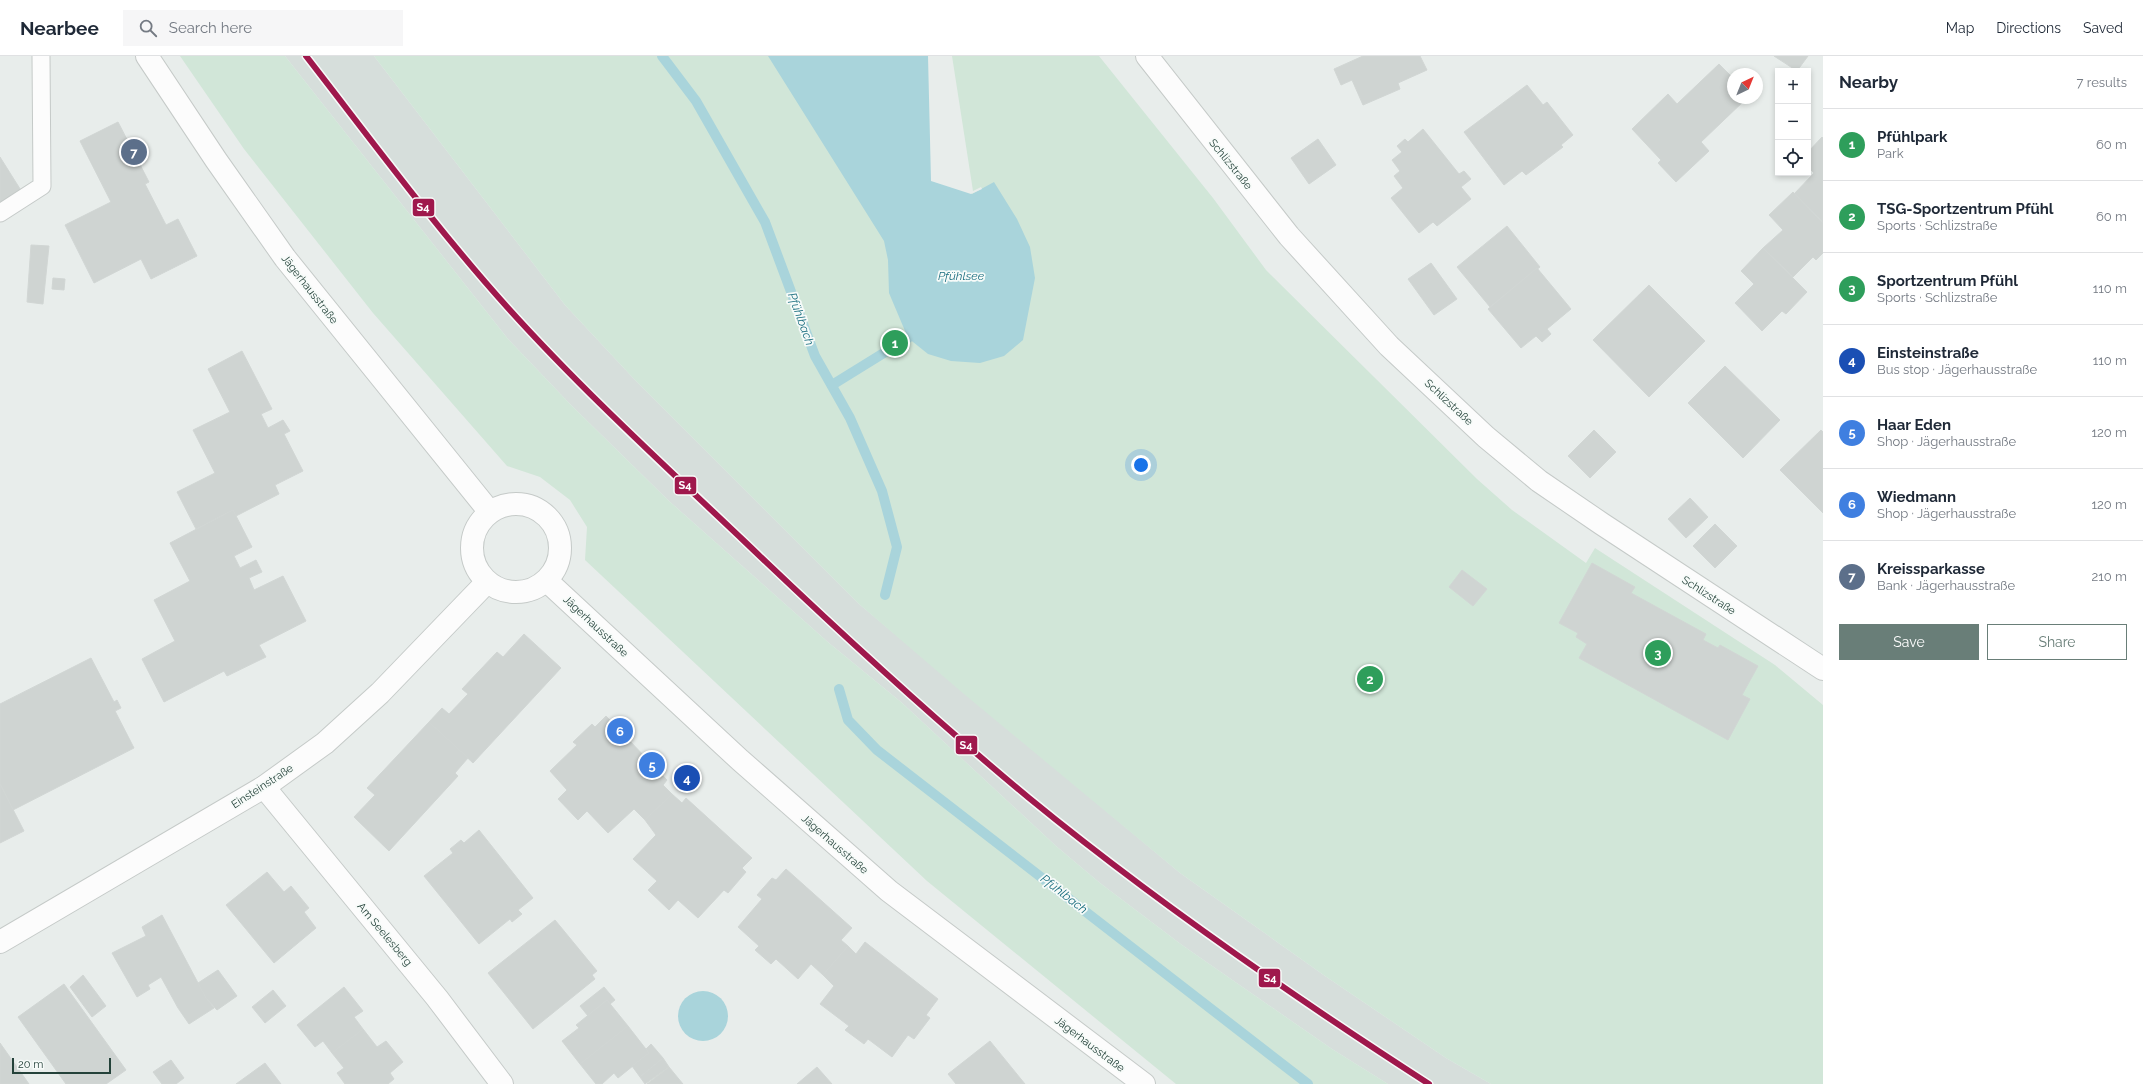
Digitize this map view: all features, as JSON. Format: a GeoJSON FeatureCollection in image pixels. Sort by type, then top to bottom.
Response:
{"type":"FeatureCollection","features":[{"type":"Feature","properties":{"kind":"street","name":"Jägerhausstraße"},"geometry":{"type":"LineString","coordinates":[[147,56],[216,160],[285,258],[490,511]]}},
{"type":"Feature","properties":{"kind":"street","name":"Schlizstraße"},"geometry":{"type":"LineString","coordinates":[[1147,56],[1289,236],[1389,346],[1486,437],[1539,481],[1823,669]]}},
{"type":"Feature","properties":{"kind":"street"},"geometry":{"type":"LineString","coordinates":[[517,503],[530,505],[546,514],[556,528],[561,544],[558,565],[547,581],[532,590],[513,592],[502,590],[487,582],[476,568],[471,551],[473,535],[479,522],[490,511],[504,504],[517,503]]}},
{"type":"Feature","properties":{"kind":"street","name":"Jägerhausstraße"},"geometry":{"type":"LineString","coordinates":[[547,581],[740,760],[889,891],[1144,1084]]}},
{"type":"Feature","properties":{"kind":"street","name":"Einsteinstraße"},"geometry":{"type":"LineString","coordinates":[[0,942],[264,787],[325,743],[380,693],[487,582]]}},
{"type":"Feature","properties":{"kind":"street","name":"Am Seelesberg"},"geometry":{"type":"LineString","coordinates":[[264,787],[437,998],[502,1084]]}},
{"type":"Feature","properties":{"kind":"lane"},"geometry":{"type":"LineString","coordinates":[[0,214],[42,186],[41,56]]}},
{"type":"Feature","properties":{"kind":"shaded area"},"geometry":{"type":"Polygon","coordinates":[[[285,56],[374,56],[565,305],[635,380],[859,604],[1180,873],[1325,976],[1446,1058],[1491,1084],[1388,1084],[1332,1049],[1182,945],[1100,883],[1056,846],[901,702],[829,643],[669,501],[571,405],[508,339],[285,56]]]}},
{"type":"Feature","properties":{"kind":"green space"},"geometry":{"type":"Polygon","coordinates":[[[180,56],[285,56],[508,339],[571,405],[669,501],[829,643],[901,702],[1056,846],[1100,883],[1182,945],[1332,1049],[1388,1084],[1176,1084],[927,881],[585,560],[587,527],[570,500],[540,477],[507,466],[373,313],[244,149],[180,56]]]}},
{"type":"Feature","properties":{"kind":"green space"},"geometry":{"type":"Polygon","coordinates":[[[374,56],[1099,56],[1213,198],[1266,270],[1477,479],[1512,510],[1586,563],[1595,548],[1775,665],[1823,705],[1823,1084],[1491,1084],[1446,1058],[1325,976],[1180,873],[964,694],[859,604],[635,380],[565,305],[374,56]]]}},
{"type":"Feature","properties":{"kind":"water","name":"Pfühlsee"},"geometry":{"type":"Polygon","coordinates":[[[768,56],[950,56],[972,194],[994,182],[1017,219],[1030,247],[1035,278],[1023,340],[1004,356],[980,363],[951,361],[928,354],[908,338],[889,293],[888,260],[884,241],[768,56]]]}},
{"type":"Feature","properties":{"kind":"water"},"geometry":{"type":"Polygon","coordinates":[[[703,991],[713,993],[721,998],[726,1006],[728,1016],[726,1026],[721,1034],[713,1039],[703,1041],[693,1039],[685,1034],[680,1026],[678,1016],[680,1006],[685,998],[693,993],[703,991]]]}},
{"type":"Feature","properties":{"kind":"pier"},"geometry":{"type":"Polygon","coordinates":[[[928,56],[952,56],[973,191],[981,187],[982,189],[971,194],[931,181],[928,56]]]}},
{"type":"Feature","properties":{"kind":"building"},"geometry":{"type":"Polygon","coordinates":[[[1363,56],[1420,56],[1427,70],[1398,83],[1400,89],[1363,105],[1352,80],[1341,85],[1334,69],[1363,56]]]}},
{"type":"Feature","properties":{"kind":"building"},"geometry":{"type":"Polygon","coordinates":[[[1774,56],[1808,56],[1799,68],[1792,68],[1774,56]]]}},
{"type":"Feature","properties":{"kind":"building"},"geometry":{"type":"Polygon","coordinates":[[[1719,64],[1727,72],[1727,104],[1741,104],[1701,142],[1709,151],[1676,182],[1658,163],[1661,160],[1632,129],[1668,94],[1677,104],[1719,64]]]}},
{"type":"Feature","properties":{"kind":"building"},"geometry":{"type":"Polygon","coordinates":[[[1527,85],[1543,105],[1547,102],[1573,135],[1561,145],[1563,147],[1526,175],[1522,171],[1504,185],[1464,132],[1527,85]]]}},
{"type":"Feature","properties":{"kind":"building"},"geometry":{"type":"Polygon","coordinates":[[[118,122],[149,182],[145,184],[166,225],[178,219],[197,256],[151,279],[141,259],[94,283],[65,225],[111,202],[80,141],[118,122]]]}},
{"type":"Feature","properties":{"kind":"building"},"geometry":{"type":"Polygon","coordinates":[[[1423,129],[1459,174],[1464,171],[1471,179],[1461,187],[1471,199],[1437,226],[1433,222],[1419,233],[1391,198],[1403,188],[1394,176],[1400,171],[1392,160],[1402,152],[1397,146],[1405,139],[1408,142],[1423,129]]]}},
{"type":"Feature","properties":{"kind":"building"},"geometry":{"type":"Polygon","coordinates":[[[1822,137],[1823,138],[1823,222],[1794,194],[1814,173],[1811,170],[1811,149],[1822,137]]]}},
{"type":"Feature","properties":{"kind":"building"},"geometry":{"type":"Polygon","coordinates":[[[1318,139],[1336,165],[1309,184],[1291,158],[1318,139]]]}},
{"type":"Feature","properties":{"kind":"building"},"geometry":{"type":"Polygon","coordinates":[[[0,157],[22,192],[0,206],[0,157]]]}},
{"type":"Feature","properties":{"kind":"building"},"geometry":{"type":"Polygon","coordinates":[[[1793,192],[1823,223],[1823,253],[1816,260],[1813,257],[1793,277],[1763,248],[1783,230],[1769,215],[1793,192]]]}},
{"type":"Feature","properties":{"kind":"building"},"geometry":{"type":"Polygon","coordinates":[[[1507,226],[1540,267],[1490,307],[1457,267],[1507,226]]]}},
{"type":"Feature","properties":{"kind":"building"},"geometry":{"type":"Polygon","coordinates":[[[31,245],[49,246],[43,304],[27,302],[31,245]]]}},
{"type":"Feature","properties":{"kind":"building"},"geometry":{"type":"Polygon","coordinates":[[[1763,248],[1807,292],[1786,314],[1782,311],[1762,331],[1735,303],[1754,284],[1741,271],[1763,248]]]}},
{"type":"Feature","properties":{"kind":"building"},"geometry":{"type":"Polygon","coordinates":[[[1431,263],[1457,299],[1434,315],[1408,279],[1431,263]]]}},
{"type":"Feature","properties":{"kind":"building"},"geometry":{"type":"Polygon","coordinates":[[[1537,268],[1571,309],[1547,329],[1551,334],[1542,342],[1536,336],[1521,348],[1488,309],[1537,268]]]}},
{"type":"Feature","properties":{"kind":"building"},"geometry":{"type":"Polygon","coordinates":[[[53,278],[65,279],[64,290],[52,289],[53,278]]]}},
{"type":"Feature","properties":{"kind":"building"},"geometry":{"type":"Polygon","coordinates":[[[1649,285],[1705,341],[1649,397],[1593,340],[1649,285]]]}},
{"type":"Feature","properties":{"kind":"building"},"geometry":{"type":"Polygon","coordinates":[[[242,351],[272,409],[261,414],[268,428],[283,420],[290,431],[284,434],[303,471],[275,485],[279,494],[236,516],[233,510],[196,529],[177,492],[215,473],[193,430],[230,412],[208,369],[242,351]]]}},
{"type":"Feature","properties":{"kind":"building"},"geometry":{"type":"Polygon","coordinates":[[[1725,366],[1780,420],[1743,458],[1688,403],[1725,366]]]}},
{"type":"Feature","properties":{"kind":"building"},"geometry":{"type":"Polygon","coordinates":[[[1594,430],[1616,452],[1590,478],[1568,456],[1594,430]]]}},
{"type":"Feature","properties":{"kind":"building"},"geometry":{"type":"Polygon","coordinates":[[[1821,430],[1823,432],[1823,513],[1780,470],[1821,430]]]}},
{"type":"Feature","properties":{"kind":"building"},"geometry":{"type":"Polygon","coordinates":[[[1690,498],[1708,517],[1686,538],[1668,519],[1690,498]]]}},
{"type":"Feature","properties":{"kind":"building"},"geometry":{"type":"Polygon","coordinates":[[[233,510],[252,547],[234,556],[240,568],[256,560],[262,572],[249,578],[254,590],[283,576],[306,621],[259,645],[266,657],[227,676],[224,671],[164,702],[142,659],[175,641],[154,600],[190,581],[170,543],[233,510]]]}},
{"type":"Feature","properties":{"kind":"building"},"geometry":{"type":"Polygon","coordinates":[[[1715,524],[1737,546],[1715,568],[1693,546],[1715,524]]]}},
{"type":"Feature","properties":{"kind":"building"},"geometry":{"type":"Polygon","coordinates":[[[1592,563],[1635,587],[1631,593],[1706,634],[1703,640],[1718,648],[1720,645],[1758,666],[1742,695],[1750,699],[1728,740],[1579,658],[1587,644],[1576,637],[1578,633],[1559,623],[1592,563]]]}},
{"type":"Feature","properties":{"kind":"building"},"geometry":{"type":"Polygon","coordinates":[[[1462,570],[1487,589],[1473,606],[1449,587],[1462,570]]]}},
{"type":"Feature","properties":{"kind":"building"},"geometry":{"type":"Polygon","coordinates":[[[524,634],[561,668],[473,763],[429,722],[442,708],[449,714],[468,694],[462,689],[497,652],[503,657],[524,634]]]}},
{"type":"Feature","properties":{"kind":"building"},"geometry":{"type":"Polygon","coordinates":[[[91,658],[114,702],[117,700],[121,708],[115,711],[134,748],[13,810],[0,784],[0,704],[91,658]]]}},
{"type":"Feature","properties":{"kind":"building"},"geometry":{"type":"Polygon","coordinates":[[[606,716],[667,780],[663,785],[672,794],[645,820],[634,809],[608,833],[587,811],[578,820],[558,799],[567,790],[550,771],[577,745],[573,742],[592,724],[595,727],[606,716]]]}},
{"type":"Feature","properties":{"kind":"building"},"geometry":{"type":"Polygon","coordinates":[[[429,722],[468,758],[455,773],[458,776],[389,851],[354,817],[375,795],[367,788],[429,722]]]}},
{"type":"Feature","properties":{"kind":"building"},"geometry":{"type":"Polygon","coordinates":[[[0,784],[24,831],[0,843],[0,784]]]}},
{"type":"Feature","properties":{"kind":"building"},"geometry":{"type":"Polygon","coordinates":[[[672,794],[682,803],[686,798],[752,858],[742,868],[746,872],[728,893],[724,890],[698,918],[678,900],[669,910],[648,890],[657,881],[633,859],[656,835],[645,820],[672,794]]]}},
{"type":"Feature","properties":{"kind":"building"},"geometry":{"type":"Polygon","coordinates":[[[479,830],[533,898],[518,910],[522,914],[512,922],[510,919],[479,944],[424,876],[453,853],[450,849],[461,840],[464,843],[479,830]]]}},
{"type":"Feature","properties":{"kind":"building"},"geometry":{"type":"Polygon","coordinates":[[[786,869],[852,928],[841,940],[848,946],[823,975],[811,964],[798,979],[776,959],[771,964],[755,950],[759,946],[738,927],[762,899],[757,895],[772,878],[776,880],[786,869]]]}},
{"type":"Feature","properties":{"kind":"building"},"geometry":{"type":"Polygon","coordinates":[[[267,872],[284,892],[291,886],[309,908],[304,912],[316,928],[274,963],[226,905],[267,872]]]}},
{"type":"Feature","properties":{"kind":"building"},"geometry":{"type":"Polygon","coordinates":[[[162,915],[206,998],[214,1008],[189,1024],[178,1008],[161,977],[148,985],[150,989],[137,997],[112,953],[146,936],[142,927],[162,915]]]}},
{"type":"Feature","properties":{"kind":"building"},"geometry":{"type":"Polygon","coordinates":[[[555,920],[597,971],[592,975],[595,979],[533,1029],[488,973],[555,920]]]}},
{"type":"Feature","properties":{"kind":"building"},"geometry":{"type":"Polygon","coordinates":[[[865,942],[938,999],[926,1015],[930,1018],[914,1039],[908,1035],[892,1057],[868,1039],[864,1044],[845,1030],[849,1026],[820,1004],[834,986],[823,975],[848,946],[856,954],[865,942]]]}},
{"type":"Feature","properties":{"kind":"building"},"geometry":{"type":"Polygon","coordinates":[[[218,970],[237,996],[217,1010],[206,998],[198,983],[218,970]]]}},
{"type":"Feature","properties":{"kind":"building"},"geometry":{"type":"Polygon","coordinates":[[[83,975],[106,1006],[92,1017],[70,987],[83,975]]]}},
{"type":"Feature","properties":{"kind":"building"},"geometry":{"type":"Polygon","coordinates":[[[64,984],[126,1070],[106,1084],[66,1084],[18,1017],[64,984]]]}},
{"type":"Feature","properties":{"kind":"building"},"geometry":{"type":"Polygon","coordinates":[[[344,987],[363,1011],[354,1017],[363,1029],[332,1053],[323,1041],[315,1047],[297,1025],[344,987]]]}},
{"type":"Feature","properties":{"kind":"building"},"geometry":{"type":"Polygon","coordinates":[[[604,987],[615,1000],[610,1004],[607,1000],[588,1016],[580,1006],[604,987]]]}},
{"type":"Feature","properties":{"kind":"building"},"geometry":{"type":"Polygon","coordinates":[[[273,990],[286,1006],[265,1023],[252,1007],[273,990]]]}},
{"type":"Feature","properties":{"kind":"building"},"geometry":{"type":"Polygon","coordinates":[[[607,1000],[628,1026],[580,1064],[562,1041],[579,1028],[576,1025],[607,1000]]]}},
{"type":"Feature","properties":{"kind":"building"},"geometry":{"type":"Polygon","coordinates":[[[628,1026],[649,1053],[618,1078],[614,1073],[602,1084],[596,1084],[580,1064],[628,1026]]]}},
{"type":"Feature","properties":{"kind":"building"},"geometry":{"type":"Polygon","coordinates":[[[363,1029],[377,1047],[386,1041],[403,1062],[390,1073],[394,1079],[388,1084],[345,1084],[337,1073],[344,1068],[332,1053],[363,1029]]]}},
{"type":"Feature","properties":{"kind":"building"},"geometry":{"type":"Polygon","coordinates":[[[990,1041],[1025,1084],[956,1084],[948,1074],[990,1041]]]}},
{"type":"Feature","properties":{"kind":"building"},"geometry":{"type":"Polygon","coordinates":[[[0,1043],[29,1084],[0,1084],[0,1043]]]}},
{"type":"Feature","properties":{"kind":"building"},"geometry":{"type":"Polygon","coordinates":[[[651,1044],[663,1058],[640,1077],[632,1066],[649,1053],[646,1049],[651,1044]]]}},
{"type":"Feature","properties":{"kind":"building"},"geometry":{"type":"Polygon","coordinates":[[[663,1058],[669,1067],[645,1084],[640,1077],[663,1058]]]}},
{"type":"Feature","properties":{"kind":"building"},"geometry":{"type":"Polygon","coordinates":[[[171,1060],[184,1078],[176,1084],[162,1084],[153,1072],[171,1060]]]}},
{"type":"Feature","properties":{"kind":"building"},"geometry":{"type":"Polygon","coordinates":[[[265,1063],[281,1084],[236,1084],[265,1063]]]}},
{"type":"Feature","properties":{"kind":"building"},"geometry":{"type":"Polygon","coordinates":[[[669,1067],[683,1084],[647,1084],[669,1067]]]}},
{"type":"Feature","properties":{"kind":"building"},"geometry":{"type":"Polygon","coordinates":[[[817,1067],[832,1084],[797,1084],[817,1067]]]}},
{"type":"Feature","properties":{"kind":"waterway","name":"Pfühlbach"},"geometry":{"type":"LineString","coordinates":[[662,56],[696,101],[765,222],[815,356],[850,418],[882,491],[897,547],[885,595]]}},
{"type":"Feature","properties":{"kind":"waterway"},"geometry":{"type":"LineString","coordinates":[[832,385],[908,338]]}},
{"type":"Feature","properties":{"kind":"waterway","name":"Pfühlbach"},"geometry":{"type":"LineString","coordinates":[[839,689],[848,720],[877,750],[1308,1084]]}},
{"type":"Feature","properties":{"kind":"transit line","name":"S4"},"geometry":{"type":"LineString","coordinates":[[306,56],[455,247],[536,338],[653,455],[884,672],[1029,798],[1126,874],[1175,911],[1275,982],[1429,1084]]}},
{"type":"Feature","properties":{"kind":"place","name":"Kreissparkasse"},"geometry":{"type":"Point","coordinates":[134,152]}},
{"type":"Feature","properties":{"kind":"place","name":"Pfühlpark"},"geometry":{"type":"Point","coordinates":[895,343]}},
{"type":"Feature","properties":{"kind":"place","name":"Sportzentrum Pfühl"},"geometry":{"type":"Point","coordinates":[1658,653]}},
{"type":"Feature","properties":{"kind":"place","name":"TSG-Sportzentrum Pfühl"},"geometry":{"type":"Point","coordinates":[1370,679]}},
{"type":"Feature","properties":{"kind":"place","name":"Wiedmann"},"geometry":{"type":"Point","coordinates":[620,731]}},
{"type":"Feature","properties":{"kind":"place","name":"Haar Eden"},"geometry":{"type":"Point","coordinates":[652,765]}},
{"type":"Feature","properties":{"kind":"place","name":"Einsteinstraße"},"geometry":{"type":"Point","coordinates":[687,778]}}]}
